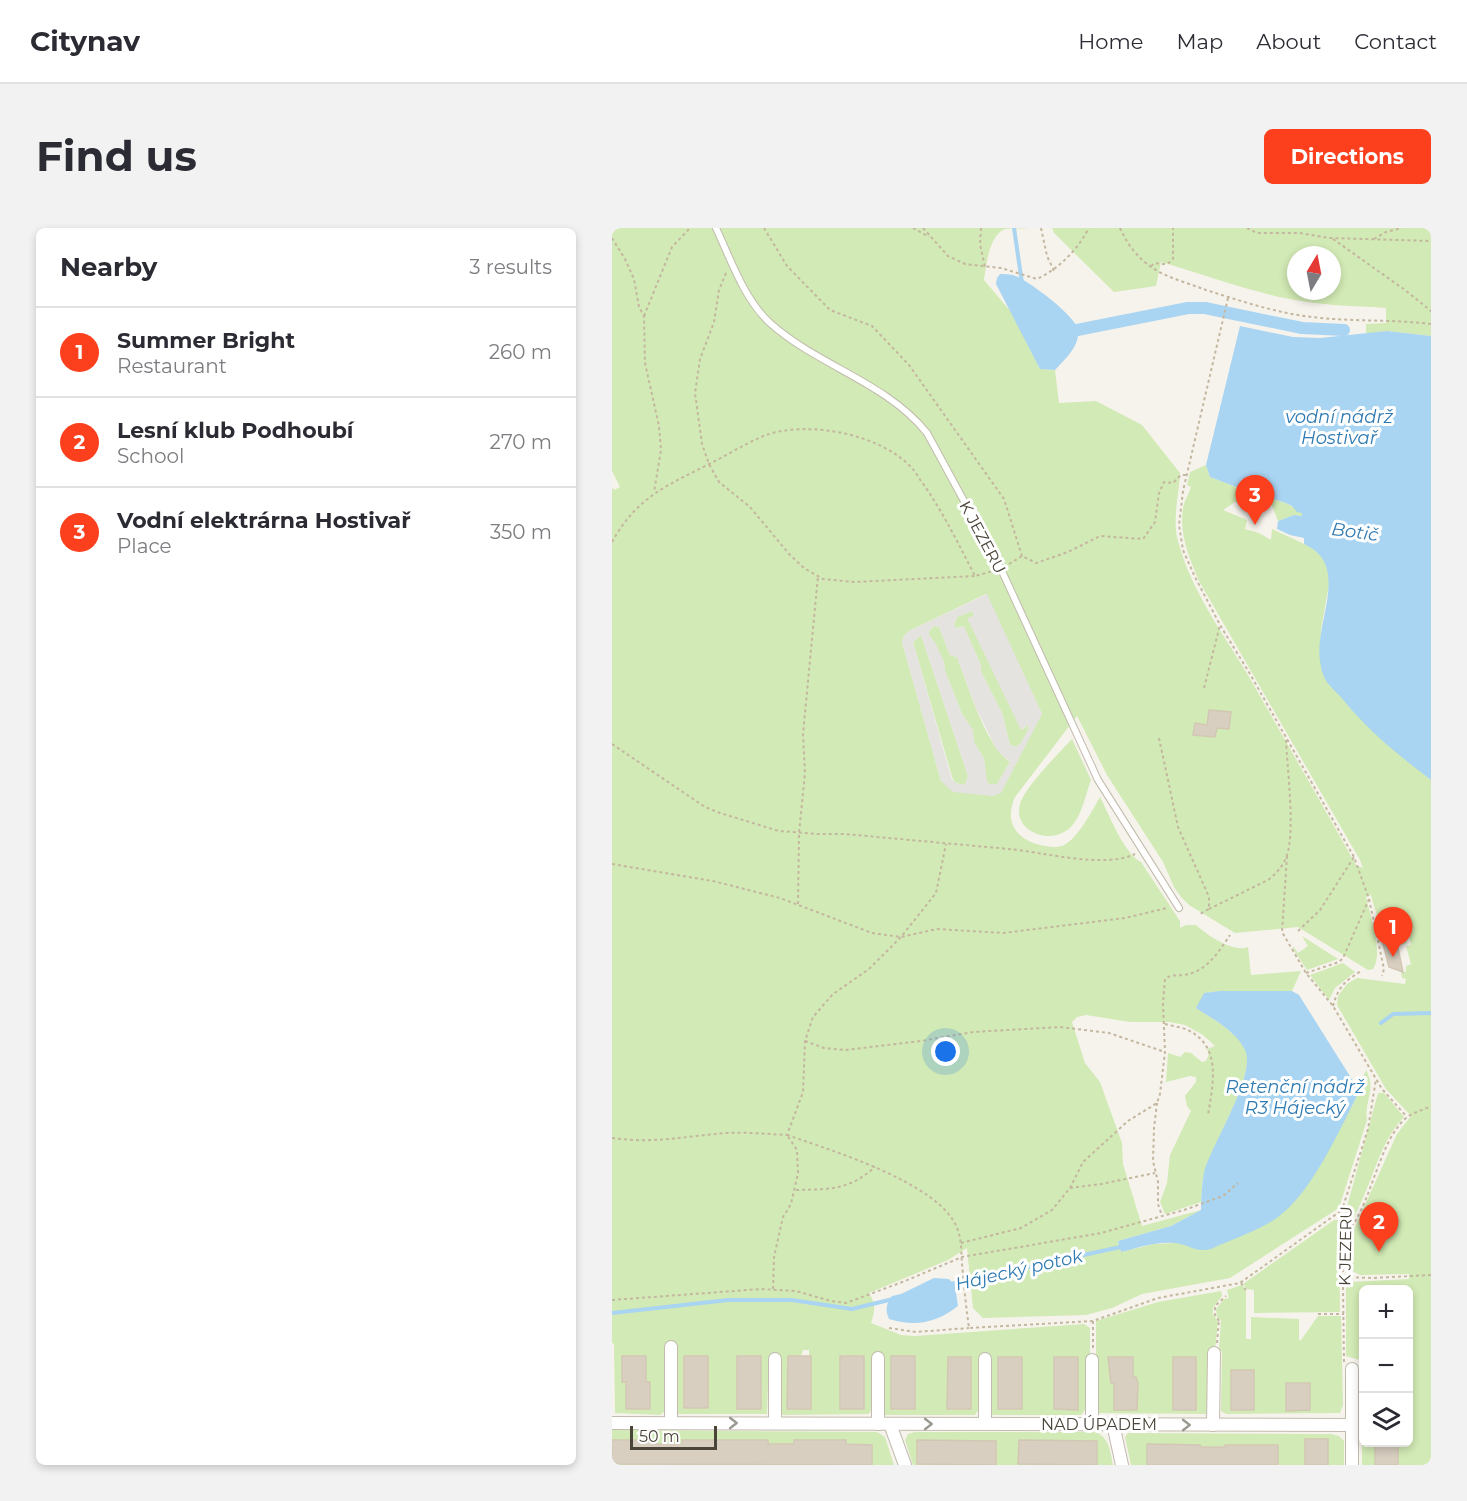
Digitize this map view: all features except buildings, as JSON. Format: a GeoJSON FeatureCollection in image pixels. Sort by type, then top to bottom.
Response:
{"type":"FeatureCollection","features":[{"type":"Feature","properties":{"kind":"street"},"geometry":{"type":"LineString","coordinates":[[671,1347],[671,1423]]}},
{"type":"Feature","properties":{"kind":"street"},"geometry":{"type":"LineString","coordinates":[[1213,1425],[1214,1353]]}},
{"type":"Feature","properties":{"kind":"street"},"geometry":{"type":"LineString","coordinates":[[878,1358],[884,1424],[905,1465]]}},
{"type":"Feature","properties":{"kind":"street"},"geometry":{"type":"LineString","coordinates":[[774,1359],[775,1423]]}},
{"type":"Feature","properties":{"kind":"street"},"geometry":{"type":"LineString","coordinates":[[985,1359],[985,1424]]}},
{"type":"Feature","properties":{"kind":"street"},"geometry":{"type":"LineString","coordinates":[[1092,1360],[1092,1424]]}},
{"type":"Feature","properties":{"kind":"street"},"geometry":{"type":"LineString","coordinates":[[1348,1369],[1352,1465]]}},
{"type":"Feature","properties":{"kind":"street","name":"NAD ÚPADEM"},"geometry":{"type":"LineString","coordinates":[[612,1423],[1352,1425]]}},
{"type":"Feature","properties":{"kind":"street"},"geometry":{"type":"LineString","coordinates":[[1113,1424],[1122,1465]]}},
{"type":"Feature","properties":{"kind":"lane","name":"K JEZERU"},"geometry":{"type":"LineString","coordinates":[[716,228],[757,308],[769,322],[801,346],[885,395],[918,422],[937,448],[1001,569],[1098,780],[1179,908]]}},
{"type":"Feature","properties":{"kind":"path"},"geometry":{"type":"LineString","coordinates":[[653,493],[661,450],[659,426],[645,363],[644,316],[672,247],[690,228]]}},
{"type":"Feature","properties":{"kind":"path"},"geometry":{"type":"LineString","coordinates":[[764,228],[786,266],[830,310],[872,326],[909,365],[1004,499],[1022,556],[1036,563],[1068,552],[1100,536],[1143,539],[1155,522],[1159,494],[1164,482],[1173,483],[1186,474]]}},
{"type":"Feature","properties":{"kind":"path"},"geometry":{"type":"LineString","coordinates":[[913,228],[931,238]]}},
{"type":"Feature","properties":{"kind":"path"},"geometry":{"type":"LineString","coordinates":[[923,228],[948,256],[965,264],[1001,268],[1037,279],[1054,271],[1080,244],[1089,228]]}},
{"type":"Feature","properties":{"kind":"path"},"geometry":{"type":"LineString","coordinates":[[981,228],[980,244],[985,267]]}},
{"type":"Feature","properties":{"kind":"path"},"geometry":{"type":"LineString","coordinates":[[1041,228],[1047,256],[1054,271]]}},
{"type":"Feature","properties":{"kind":"path"},"geometry":{"type":"LineString","coordinates":[[1120,228],[1131,248],[1150,266],[1178,280],[1228,298],[1311,317],[1431,324]]}},
{"type":"Feature","properties":{"kind":"path"},"geometry":{"type":"LineString","coordinates":[[1150,266],[1155,263],[1164,265],[1173,259],[1173,228]]}},
{"type":"Feature","properties":{"kind":"path"},"geometry":{"type":"LineString","coordinates":[[1247,228],[1257,233],[1300,233],[1330,238],[1431,241]]}},
{"type":"Feature","properties":{"kind":"path"},"geometry":{"type":"LineString","coordinates":[[1300,233],[1301,228]]}},
{"type":"Feature","properties":{"kind":"path"},"geometry":{"type":"LineString","coordinates":[[1373,240],[1386,232],[1402,228]]}},
{"type":"Feature","properties":{"kind":"path"},"geometry":{"type":"LineString","coordinates":[[612,238],[634,279],[639,307],[644,316]]}},
{"type":"Feature","properties":{"kind":"path"},"geometry":{"type":"LineString","coordinates":[[1330,238],[1405,290],[1431,311],[1431,315]]}},
{"type":"Feature","properties":{"kind":"path"},"geometry":{"type":"LineString","coordinates":[[731,260],[719,290],[714,322],[700,359],[695,393],[702,444],[719,482],[750,507],[790,555],[804,568],[823,579],[854,582],[975,576],[1001,569],[1022,556]]}},
{"type":"Feature","properties":{"kind":"path"},"geometry":{"type":"LineString","coordinates":[[1228,298],[1186,474],[1179,525],[1183,550],[1220,626],[1286,736],[1354,857],[1369,899],[1384,969],[1382,976]]}},
{"type":"Feature","properties":{"kind":"path"},"geometry":{"type":"LineString","coordinates":[[612,542],[617,533],[653,493],[673,481],[763,436],[791,430],[817,429],[867,440],[889,450],[910,466],[939,506],[975,576]]}},
{"type":"Feature","properties":{"kind":"path"},"geometry":{"type":"LineString","coordinates":[[1249,512],[1257,484]]}},
{"type":"Feature","properties":{"kind":"path"},"geometry":{"type":"LineString","coordinates":[[612,528],[617,533]]}},
{"type":"Feature","properties":{"kind":"path"},"geometry":{"type":"LineString","coordinates":[[798,904],[799,833],[805,773],[803,734],[818,576]]}},
{"type":"Feature","properties":{"kind":"path"},"geometry":{"type":"LineString","coordinates":[[1204,688],[1220,626]]}},
{"type":"Feature","properties":{"kind":"path"},"geometry":{"type":"LineString","coordinates":[[1286,736],[1290,804],[1282,932],[1306,973],[1333,1006],[1382,1089],[1407,1117]]}},
{"type":"Feature","properties":{"kind":"path"},"geometry":{"type":"LineString","coordinates":[[1159,738],[1173,811],[1186,847],[1209,897],[1209,909]]}},
{"type":"Feature","properties":{"kind":"path"},"geometry":{"type":"LineString","coordinates":[[612,744],[705,807],[779,831],[845,834],[1097,860],[1121,859],[1143,850]]}},
{"type":"Feature","properties":{"kind":"path"},"geometry":{"type":"LineString","coordinates":[[787,1135],[803,1092],[805,1041],[813,1017],[833,994],[869,969],[902,937],[936,893],[946,844]]}},
{"type":"Feature","properties":{"kind":"path"},"geometry":{"type":"LineString","coordinates":[[1198,915],[1268,880],[1276,874],[1287,856]]}},
{"type":"Feature","properties":{"kind":"path"},"geometry":{"type":"LineString","coordinates":[[1298,930],[1320,910],[1354,857]]}},
{"type":"Feature","properties":{"kind":"path"},"geometry":{"type":"LineString","coordinates":[[612,864],[713,881],[780,898],[872,933],[902,937],[937,929],[1003,933],[1125,918],[1162,908],[1179,908]]}},
{"type":"Feature","properties":{"kind":"path"},"geometry":{"type":"LineString","coordinates":[[1306,973],[1339,962],[1343,958],[1369,899]]}},
{"type":"Feature","properties":{"kind":"path"},"geometry":{"type":"LineString","coordinates":[[1162,1216],[1157,1199],[1158,1182],[1154,1161],[1154,1139],[1165,1052],[1163,1002],[1165,979],[1169,976],[1184,975],[1200,970],[1230,935]]}},
{"type":"Feature","properties":{"kind":"path"},"geometry":{"type":"LineString","coordinates":[[1333,1006],[1337,992],[1347,980],[1361,970]]}},
{"type":"Feature","properties":{"kind":"path"},"geometry":{"type":"LineString","coordinates":[[1165,1024],[1187,1030],[1206,1044],[1211,1056],[1213,1072],[1208,1115]]}},
{"type":"Feature","properties":{"kind":"path"},"geometry":{"type":"LineString","coordinates":[[805,1041],[824,1048],[845,1050],[973,1032],[1060,1027],[1109,1033],[1165,1052]]}},
{"type":"Feature","properties":{"kind":"path","name":"K JEZERU"},"geometry":{"type":"LineString","coordinates":[[1348,1369],[1344,1314],[1342,1210],[1368,1129],[1376,1078]]}},
{"type":"Feature","properties":{"kind":"path"},"geometry":{"type":"LineString","coordinates":[[961,1243],[1021,1228],[1052,1210],[1070,1188],[1083,1162],[1128,1121],[1157,1103]]}},
{"type":"Feature","properties":{"kind":"path"},"geometry":{"type":"LineString","coordinates":[[1343,1236],[1357,1217],[1393,1137],[1407,1117],[1431,1106]]}},
{"type":"Feature","properties":{"kind":"path"},"geometry":{"type":"LineString","coordinates":[[612,1138],[636,1142],[660,1142],[727,1133],[787,1135],[875,1167],[919,1190],[947,1211],[957,1227],[961,1243],[969,1328]]}},
{"type":"Feature","properties":{"kind":"path"},"geometry":{"type":"LineString","coordinates":[[774,1290],[774,1257],[783,1216],[796,1190],[798,1173],[797,1150],[787,1135]]}},
{"type":"Feature","properties":{"kind":"path"},"geometry":{"type":"LineString","coordinates":[[796,1190],[833,1190],[854,1182],[875,1167]]}},
{"type":"Feature","properties":{"kind":"path"},"geometry":{"type":"LineString","coordinates":[[1070,1188],[1156,1173]]}},
{"type":"Feature","properties":{"kind":"path"},"geometry":{"type":"LineString","coordinates":[[612,1300],[762,1289],[796,1291],[846,1303],[962,1257],[1101,1233],[1223,1196],[1238,1183]]}},
{"type":"Feature","properties":{"kind":"path"},"geometry":{"type":"LineString","coordinates":[[889,1329],[916,1332],[1094,1321],[1158,1298],[1225,1287],[1240,1283],[1342,1210]]}},
{"type":"Feature","properties":{"kind":"path"},"geometry":{"type":"LineString","coordinates":[[1344,1277],[1431,1275]]}},
{"type":"Feature","properties":{"kind":"path"},"geometry":{"type":"LineString","coordinates":[[1240,1283],[1246,1290]]}},
{"type":"Feature","properties":{"kind":"path"},"geometry":{"type":"LineString","coordinates":[[1214,1353],[1219,1320],[1215,1315],[1215,1306],[1226,1297],[1225,1287]]}},
{"type":"Feature","properties":{"kind":"path"},"geometry":{"type":"LineString","coordinates":[[1318,1314],[1344,1314]]}},
{"type":"Feature","properties":{"kind":"path"},"geometry":{"type":"LineString","coordinates":[[1092,1360],[1094,1321]]}},
{"type":"Feature","properties":{"kind":"green space"},"geometry":{"type":"Polygon","coordinates":[[[612,228],[1029,228],[1005,229],[1000,232],[989,252],[984,280],[1012,313],[1040,369],[1055,370],[1059,403],[1096,401],[1142,425],[1180,473],[1176,533],[1191,577],[1356,865],[1363,868],[1199,581],[1188,554],[1182,527],[1184,503],[1191,487],[1187,485],[1190,472],[1206,465],[1210,477],[1286,503],[1303,513],[1302,516],[1294,515],[1278,521],[1269,501],[1264,502],[1257,509],[1235,502],[1223,510],[1247,520],[1245,529],[1271,540],[1272,529],[1315,549],[1326,562],[1330,578],[1321,630],[1320,658],[1381,739],[1431,780],[1431,1465],[1398,1465],[1398,1447],[1413,1447],[1413,1285],[1359,1285],[1359,1360],[1346,1356],[1346,1284],[1348,1282],[1409,1279],[1409,1274],[1360,1275],[1345,1267],[1348,1238],[1397,1134],[1411,1116],[1386,1089],[1337,1005],[1338,996],[1347,984],[1357,978],[1405,984],[1406,979],[1402,978],[1401,972],[1406,972],[1406,966],[1411,964],[1406,946],[1411,945],[1404,915],[1401,916],[1399,924],[1403,923],[1407,943],[1396,946],[1394,939],[1384,941],[1371,895],[1366,897],[1377,944],[1376,962],[1373,969],[1368,970],[1298,927],[1235,933],[1189,905],[1181,897],[1163,862],[1107,775],[1077,716],[1015,797],[1011,815],[1015,830],[1035,844],[1050,847],[1062,846],[1069,842],[1079,830],[1100,797],[1123,842],[1141,862],[1180,921],[1180,928],[1186,925],[1196,925],[1213,938],[1235,948],[1248,947],[1251,975],[1301,971],[1292,991],[1209,992],[1196,1008],[1210,1016],[1239,1040],[1247,1054],[1247,1066],[1238,1095],[1205,1170],[1201,1202],[1165,1214],[1160,1202],[1167,1183],[1170,1155],[1191,1111],[1187,1106],[1185,1096],[1196,1082],[1196,1077],[1190,1076],[1166,1082],[1168,1053],[1180,1057],[1185,1052],[1191,1053],[1202,1062],[1206,1061],[1209,1054],[1207,1049],[1215,1046],[1203,1035],[1185,1025],[1169,1022],[1130,1022],[1086,1015],[1077,1017],[1072,1022],[1085,1063],[1100,1082],[1122,1143],[1123,1164],[1142,1226],[1201,1210],[1171,1226],[1118,1241],[1121,1252],[1154,1244],[1174,1243],[1291,1205],[1321,1164],[1356,1098],[1366,1070],[1370,1083],[1367,1120],[1339,1208],[1230,1278],[1142,1294],[1112,1308],[1086,1315],[983,1318],[973,1308],[967,1248],[948,1260],[869,1293],[874,1308],[871,1323],[901,1335],[915,1336],[1084,1324],[1090,1328],[1090,1357],[1086,1357],[1085,1410],[1081,1415],[992,1415],[988,1357],[979,1357],[979,1409],[975,1415],[885,1415],[883,1413],[881,1357],[872,1356],[872,1408],[869,1414],[783,1415],[780,1412],[778,1356],[769,1356],[767,1414],[679,1414],[676,1413],[675,1344],[665,1344],[664,1412],[660,1415],[615,1413],[614,1344],[612,1343],[612,487],[614,490],[620,487],[612,471],[612,228]],[[986,594],[909,631],[902,642],[941,781],[993,796],[1042,714],[986,594]],[[1231,713],[1207,725],[1195,724],[1193,735],[1215,737],[1217,728],[1229,729],[1231,713]],[[803,1350],[801,1356],[788,1356],[787,1395],[811,1409],[809,1350],[803,1350]],[[622,1356],[622,1382],[626,1382],[626,1408],[650,1382],[646,1382],[645,1356],[622,1356]],[[684,1356],[684,1408],[708,1408],[707,1356],[684,1356]],[[737,1356],[737,1408],[760,1409],[761,1357],[737,1356]],[[915,1356],[891,1357],[891,1409],[915,1356]],[[948,1357],[947,1409],[971,1409],[971,1357],[948,1357]],[[998,1357],[998,1409],[1021,1409],[1021,1357],[998,1357]],[[1054,1357],[1054,1409],[1077,1409],[1078,1357],[1054,1357]]]}},
{"type":"Feature","properties":{"kind":"green space"},"geometry":{"type":"Polygon","coordinates":[[[1052,228],[1431,228],[1431,336],[1387,331],[1366,334],[1366,324],[1386,323],[1386,308],[1295,300],[1341,300],[1341,246],[1287,246],[1287,299],[1161,262],[1156,286],[1114,292],[1054,233],[1052,228]]]}},
{"type":"Feature","properties":{"kind":"green space"},"geometry":{"type":"Polygon","coordinates":[[[972,611],[974,616],[968,618],[1022,730],[1027,725],[1029,728],[1021,743],[1016,747],[1010,745],[1002,713],[981,672],[981,665],[963,626],[956,629],[954,625],[957,617],[972,611]]]}},
{"type":"Feature","properties":{"kind":"green space"},"geometry":{"type":"Polygon","coordinates":[[[934,626],[939,627],[950,655],[957,657],[985,729],[1001,754],[1010,762],[997,784],[989,784],[986,780],[984,759],[974,742],[972,730],[962,714],[945,671],[944,662],[929,635],[929,631],[934,626]]]}},
{"type":"Feature","properties":{"kind":"green space"},"geometry":{"type":"Polygon","coordinates":[[[921,635],[968,776],[965,785],[953,780],[913,642],[921,635]]]}},
{"type":"Feature","properties":{"kind":"green space"},"geometry":{"type":"Polygon","coordinates":[[[1072,739],[1091,780],[1082,808],[1074,823],[1066,831],[1057,835],[1038,834],[1029,830],[1023,823],[1019,814],[1020,804],[1035,780],[1072,739]]]}},
{"type":"Feature","properties":{"kind":"green space"},"geometry":{"type":"Polygon","coordinates":[[[1302,936],[1338,959],[1307,970],[1293,949],[1293,946],[1298,953],[1308,946],[1302,936]]]}},
{"type":"Feature","properties":{"kind":"green space"},"geometry":{"type":"Polygon","coordinates":[[[1343,963],[1355,972],[1335,988],[1329,1000],[1310,975],[1343,963]]]}},
{"type":"Feature","properties":{"kind":"green space"},"geometry":{"type":"Polygon","coordinates":[[[1378,1093],[1384,1093],[1404,1117],[1387,1141],[1361,1203],[1346,1229],[1345,1214],[1378,1093]]]}},
{"type":"Feature","properties":{"kind":"green space"},"geometry":{"type":"Polygon","coordinates":[[[1334,1220],[1338,1220],[1339,1223],[1340,1312],[1254,1313],[1254,1290],[1247,1289],[1243,1284],[1334,1220]]]}},
{"type":"Feature","properties":{"kind":"green space"},"geometry":{"type":"Polygon","coordinates":[[[1242,1285],[1246,1290],[1246,1339],[1251,1339],[1251,1317],[1299,1319],[1299,1340],[1301,1340],[1318,1316],[1341,1316],[1343,1405],[1340,1413],[1226,1414],[1221,1411],[1222,1351],[1219,1351],[1221,1320],[1217,1318],[1216,1309],[1224,1299],[1229,1298],[1227,1290],[1242,1285]],[[1231,1370],[1231,1410],[1254,1410],[1254,1370],[1231,1370]],[[1310,1384],[1286,1410],[1310,1410],[1310,1384]]]}},
{"type":"Feature","properties":{"kind":"green space"},"geometry":{"type":"Polygon","coordinates":[[[1221,1291],[1222,1296],[1213,1308],[1213,1314],[1218,1322],[1208,1414],[1096,1413],[1096,1321],[1158,1302],[1221,1291]],[[1109,1357],[1111,1383],[1116,1383],[1114,1410],[1137,1410],[1133,1357],[1109,1357]],[[1173,1357],[1173,1410],[1196,1410],[1196,1357],[1173,1357]]]}},
{"type":"Feature","properties":{"kind":"green space"},"geometry":{"type":"Polygon","coordinates":[[[612,1430],[877,1432],[885,1437],[894,1465],[872,1465],[872,1445],[794,1440],[794,1444],[768,1444],[767,1440],[741,1440],[768,1465],[682,1465],[734,1440],[682,1440],[682,1444],[656,1444],[656,1440],[630,1440],[656,1465],[612,1465],[623,1440],[612,1440],[612,1430]]]}},
{"type":"Feature","properties":{"kind":"green space"},"geometry":{"type":"Polygon","coordinates":[[[915,1432],[1096,1432],[1107,1442],[1113,1465],[983,1465],[913,1465],[905,1440],[908,1434],[915,1432]],[[918,1440],[918,1464],[983,1465],[996,1441],[918,1440]],[[1019,1440],[1019,1464],[1097,1464],[1097,1441],[1019,1440]]]}},
{"type":"Feature","properties":{"kind":"green space"},"geometry":{"type":"Polygon","coordinates":[[[1128,1433],[1331,1434],[1339,1436],[1344,1441],[1344,1465],[1328,1465],[1328,1439],[1305,1439],[1305,1465],[1278,1465],[1278,1445],[1200,1447],[1200,1445],[1147,1444],[1147,1465],[1131,1465],[1125,1437],[1128,1433]]]}},
{"type":"Feature","properties":{"kind":"green space"},"geometry":{"type":"Polygon","coordinates":[[[1362,1447],[1375,1447],[1375,1465],[1362,1465],[1362,1447]]]}},
{"type":"Feature","properties":{"kind":"shaded area"},"geometry":{"type":"Polygon","coordinates":[[[987,594],[1042,714],[1001,793],[993,796],[953,792],[941,781],[902,642],[909,631],[987,594]],[[972,611],[957,617],[954,625],[957,629],[964,626],[981,666],[981,672],[1002,713],[1010,745],[1016,747],[1021,743],[1029,728],[1027,725],[1021,730],[967,618],[974,616],[972,611]],[[934,626],[929,631],[944,662],[945,671],[962,714],[973,730],[974,742],[984,759],[987,782],[997,784],[1010,762],[997,750],[976,708],[957,657],[950,655],[939,627],[934,626]],[[921,635],[913,642],[952,780],[965,785],[968,776],[921,635]]]}},
{"type":"Feature","properties":{"kind":"water"},"geometry":{"type":"Polygon","coordinates":[[[1000,274],[1016,276],[1033,286],[1062,309],[1075,324],[1078,330],[1077,341],[1071,352],[1055,370],[1040,369],[996,284],[1000,274]]]}},
{"type":"Feature","properties":{"kind":"water","name":"vodní nádrž Hostivař"},"geometry":{"type":"Polygon","coordinates":[[[1240,326],[1293,337],[1320,338],[1387,331],[1431,336],[1431,780],[1361,720],[1324,677],[1320,661],[1320,646],[1328,596],[1329,580],[1326,566],[1318,553],[1304,544],[1304,538],[1277,529],[1278,521],[1294,515],[1302,516],[1302,513],[1297,512],[1286,503],[1210,477],[1206,465],[1240,326]]]}},
{"type":"Feature","properties":{"kind":"water","name":"Retenční nádrž R3 Hájecký"},"geometry":{"type":"Polygon","coordinates":[[[1292,991],[1299,995],[1358,1089],[1356,1098],[1332,1146],[1312,1179],[1290,1207],[1271,1222],[1211,1249],[1200,1250],[1179,1244],[1161,1243],[1121,1252],[1118,1241],[1171,1226],[1201,1210],[1204,1172],[1239,1092],[1245,1076],[1247,1061],[1245,1050],[1236,1037],[1224,1026],[1196,1008],[1204,993],[1292,991]]]}},
{"type":"Feature","properties":{"kind":"water"},"geometry":{"type":"Polygon","coordinates":[[[934,1278],[949,1279],[955,1286],[958,1306],[934,1320],[925,1322],[908,1323],[889,1319],[887,1307],[892,1296],[934,1278]]]}},
{"type":"Feature","properties":{"kind":"waterway","name":"Botič"},"geometry":{"type":"LineString","coordinates":[[1014,228],[1022,283]]}},
{"type":"Feature","properties":{"kind":"waterway"},"geometry":{"type":"LineString","coordinates":[[1062,333],[1188,308],[1205,308],[1302,328],[1344,330]]}},
{"type":"Feature","properties":{"kind":"waterway","name":"Hájecký potok"},"geometry":{"type":"LineString","coordinates":[[1381,1023],[1393,1014],[1431,1013]]}},
{"type":"Feature","properties":{"kind":"waterway","name":"Hájecký potok"},"geometry":{"type":"LineString","coordinates":[[950,1284],[1125,1246]]}},
{"type":"Feature","properties":{"kind":"waterway","name":"Hájecký potok"},"geometry":{"type":"LineString","coordinates":[[612,1313],[728,1300],[792,1300],[852,1309],[893,1299]]}},
{"type":"Feature","properties":{"kind":"place","name":"Vodní elektrárna Hostivař"},"geometry":{"type":"Point","coordinates":[1255,525]}},
{"type":"Feature","properties":{"kind":"place","name":"Summer Bright"},"geometry":{"type":"Point","coordinates":[1393,957]}},
{"type":"Feature","properties":{"kind":"place","name":"Lesní klub Podhoubí"},"geometry":{"type":"Point","coordinates":[1379,1252]}}]}
